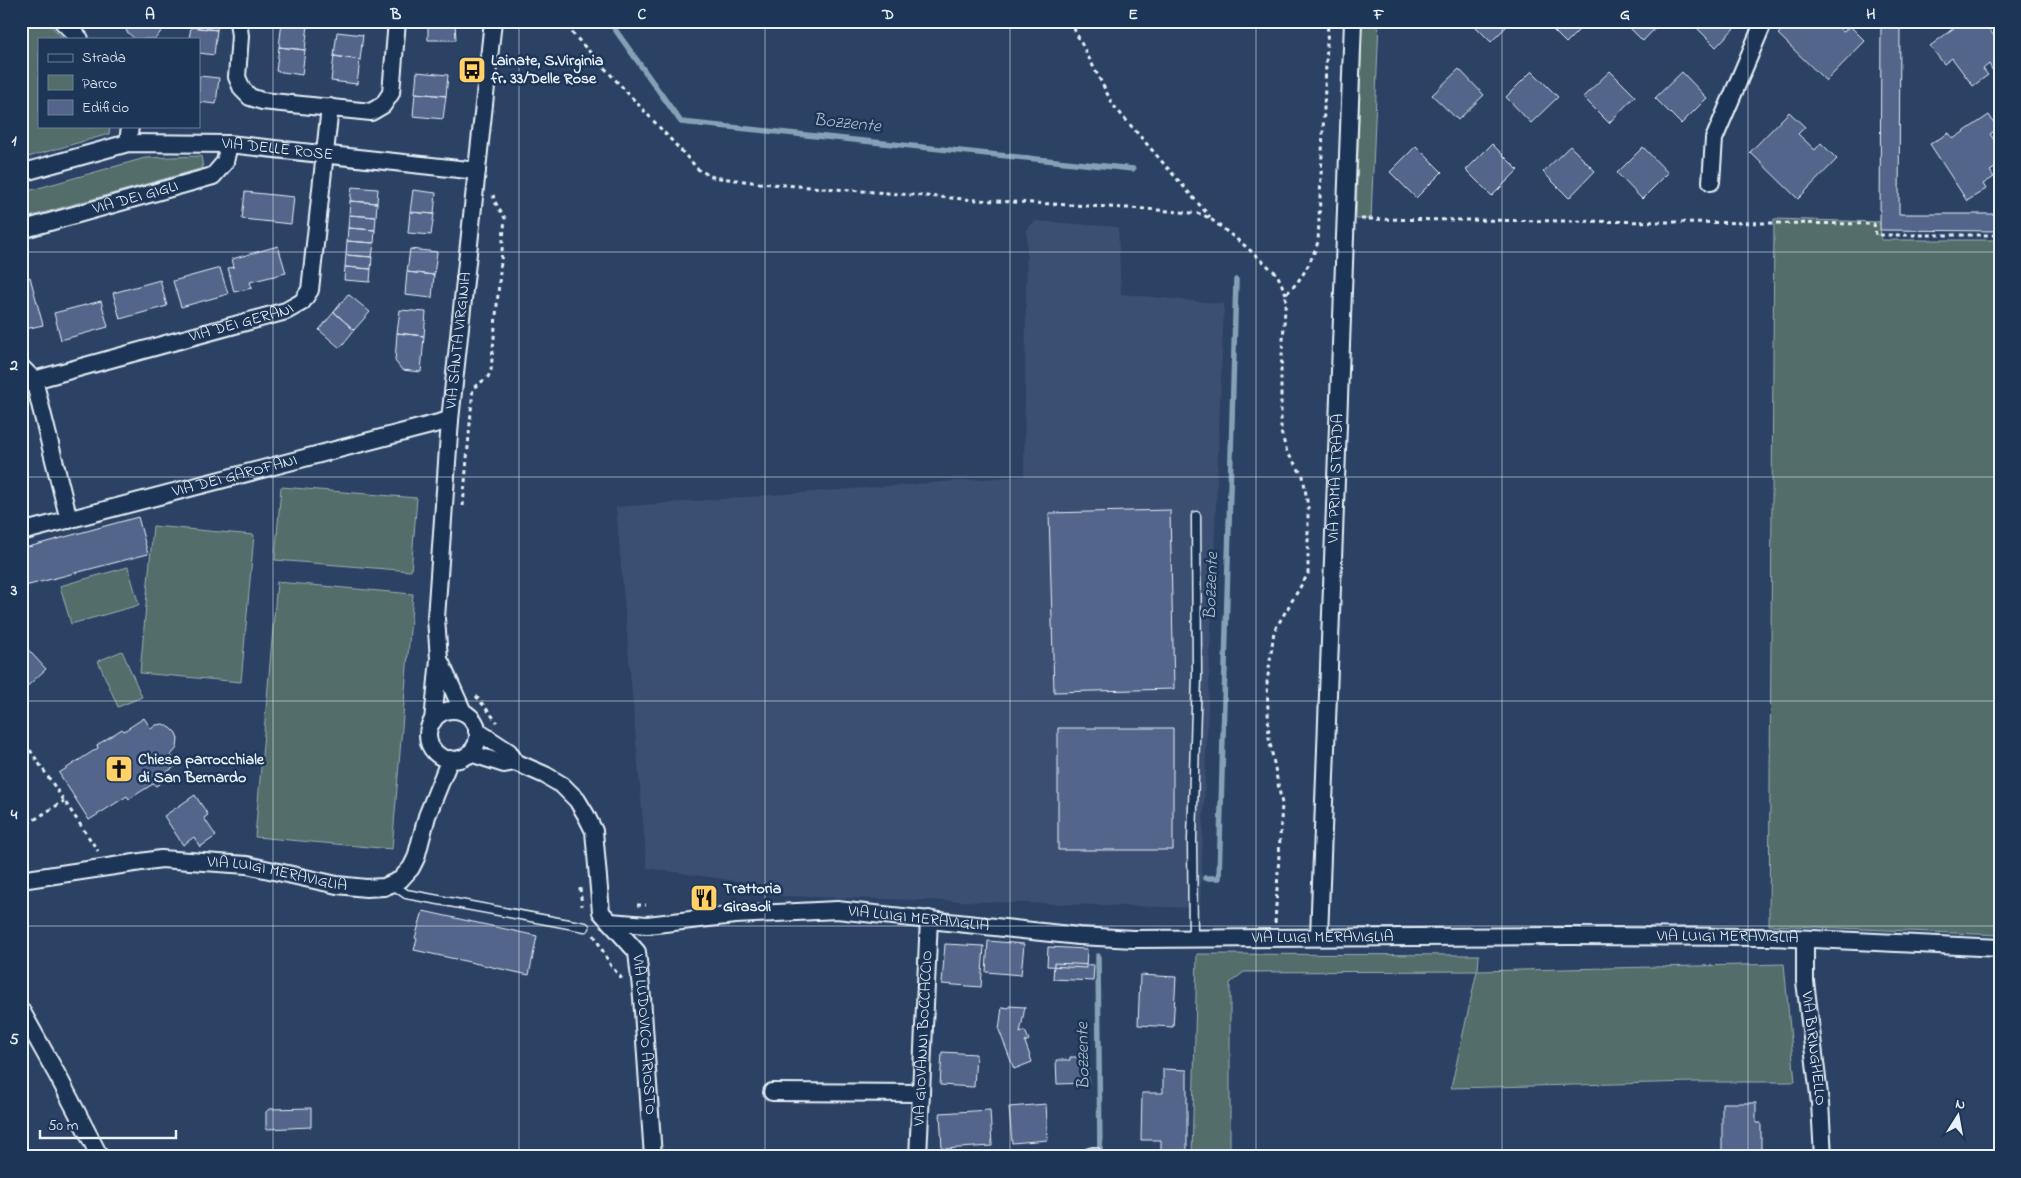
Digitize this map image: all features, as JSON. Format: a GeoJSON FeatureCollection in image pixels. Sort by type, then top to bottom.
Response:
{"type":"FeatureCollection","features":[{"type":"Feature","properties":{"kind":"street"},"geometry":{"type":"LineString","coordinates":[[62,21],[79,38]]}},
{"type":"Feature","properties":{"kind":"street"},"geometry":{"type":"LineString","coordinates":[[238,21],[240,36],[237,77],[242,89],[250,97],[262,101],[371,112],[383,105],[391,93],[397,21]]}},
{"type":"Feature","properties":{"kind":"street","name":"VIA SANTA VIRGINIA"},"geometry":{"type":"LineString","coordinates":[[433,720],[439,659],[436,618],[450,420],[493,21]]}},
{"type":"Feature","properties":{"kind":"street","name":"VIA PRIMA STRADA"},"geometry":{"type":"LineString","coordinates":[[1319,937],[1353,21]]}},
{"type":"Feature","properties":{"kind":"street"},"geometry":{"type":"LineString","coordinates":[[1711,182],[1714,139],[1764,21]]}},
{"type":"Feature","properties":{"kind":"street","name":"VIA DEI GERANI"},"geometry":{"type":"LineString","coordinates":[[34,380],[286,311],[302,302],[310,290],[330,107]]}},
{"type":"Feature","properties":{"kind":"street"},"geometry":{"type":"LineString","coordinates":[[128,143],[130,128]]}},
{"type":"Feature","properties":{"kind":"street","name":"VIA DELLE ROSE"},"geometry":{"type":"LineString","coordinates":[[21,173],[128,143],[229,144],[325,156],[477,171]]}},
{"type":"Feature","properties":{"kind":"street","name":"VIA DEI GIGLI"},"geometry":{"type":"LineString","coordinates":[[21,230],[213,176],[225,162],[229,144]]}},
{"type":"Feature","properties":{"kind":"street"},"geometry":{"type":"LineString","coordinates":[[21,367],[34,380],[69,520]]}},
{"type":"Feature","properties":{"kind":"street","name":"VIA DEI GAROFANI"},"geometry":{"type":"LineString","coordinates":[[21,532],[450,420]]}},
{"type":"Feature","properties":{"kind":"street","name":"VIA SANTA VIRGINIA"},"geometry":{"type":"LineString","coordinates":[[439,659],[463,712]]}},
{"type":"Feature","properties":{"kind":"street"},"geometry":{"type":"LineString","coordinates":[[455,710],[463,712],[474,722],[477,731],[476,744],[470,753],[460,758],[450,759],[440,756],[430,745],[428,732],[433,720],[439,714],[446,711],[455,710]]}},
{"type":"Feature","properties":{"kind":"street"},"geometry":{"type":"LineString","coordinates":[[477,731],[509,752],[515,762],[562,785],[577,800],[594,831],[599,904],[602,912],[610,922]]}},
{"type":"Feature","properties":{"kind":"street"},"geometry":{"type":"LineString","coordinates":[[470,753],[504,764],[515,762]]}},
{"type":"Feature","properties":{"kind":"street"},"geometry":{"type":"LineString","coordinates":[[392,884],[405,876],[416,858],[427,816],[450,759]]}},
{"type":"Feature","properties":{"kind":"street","name":"VIA LUIGI MERAVIGLIA"},"geometry":{"type":"LineString","coordinates":[[21,880],[161,859],[247,866],[352,887],[376,888],[392,884]]}},
{"type":"Feature","properties":{"kind":"street","name":"VIA LUIGI MERAVIGLIA"},"geometry":{"type":"LineString","coordinates":[[610,922],[647,926],[735,915],[837,910],[1079,936],[1134,939],[1193,937],[1770,937],[2000,948]]}},
{"type":"Feature","properties":{"kind":"street","name":"VIA GIOVANNI BOCCACCIO"},"geometry":{"type":"LineString","coordinates":[[918,1157],[929,919]]}},
{"type":"Feature","properties":{"kind":"street","name":"VIA LUDOVICO ARIOSTO"},"geometry":{"type":"LineString","coordinates":[[610,922],[637,952],[653,1157]]}},
{"type":"Feature","properties":{"kind":"street"},"geometry":{"type":"LineString","coordinates":[[637,952],[647,926]]}},
{"type":"Feature","properties":{"kind":"street","name":"VIA BIRINGHELLO"},"geometry":{"type":"LineString","coordinates":[[1805,940],[1805,981],[1820,1103],[1823,1157]]}},
{"type":"Feature","properties":{"kind":"street"},"geometry":{"type":"LineString","coordinates":[[21,1010],[100,1157]]}},
{"type":"Feature","properties":{"kind":"street"},"geometry":{"type":"LineString","coordinates":[[772,1092],[921,1093]]}},
{"type":"Feature","properties":{"kind":"street"},"geometry":{"type":"LineString","coordinates":[[1090,1157],[1094,1156]]}},
{"type":"Feature","properties":{"kind":"lane"},"geometry":{"type":"LineString","coordinates":[[1193,937],[1192,840],[1196,676],[1196,516]]}},
{"type":"Feature","properties":{"kind":"lane"},"geometry":{"type":"LineString","coordinates":[[392,884],[406,894],[588,928]]}},
{"type":"Feature","properties":{"kind":"path"},"geometry":{"type":"LineString","coordinates":[[561,21],[699,170],[712,177],[759,183],[977,200],[1146,209],[1202,214],[1212,220],[1277,274],[1286,294],[1281,370],[1282,432],[1287,452],[1303,476],[1308,507],[1308,574],[1274,631],[1267,683],[1269,738],[1282,804],[1275,925]]}},
{"type":"Feature","properties":{"kind":"path"},"geometry":{"type":"LineString","coordinates":[[1070,21],[1113,105],[1212,220]]}},
{"type":"Feature","properties":{"kind":"path"},"geometry":{"type":"LineString","coordinates":[[1286,294],[1298,283],[1313,257],[1318,242],[1328,21]]}},
{"type":"Feature","properties":{"kind":"path"},"geometry":{"type":"LineString","coordinates":[[463,510],[473,388],[488,377],[491,370],[505,218],[494,202],[493,187]]}},
{"type":"Feature","properties":{"kind":"path"},"geometry":{"type":"LineString","coordinates":[[1356,219],[1874,224],[1876,235],[2000,235]]}},
{"type":"Feature","properties":{"kind":"path"},"geometry":{"type":"LineString","coordinates":[[471,690],[499,724]]}},
{"type":"Feature","properties":{"kind":"path"},"geometry":{"type":"LineString","coordinates":[[30,750],[101,856]]}},
{"type":"Feature","properties":{"kind":"path"},"geometry":{"type":"LineString","coordinates":[[21,828],[64,801]]}},
{"type":"Feature","properties":{"kind":"path"},"geometry":{"type":"LineString","coordinates":[[580,885],[583,914]]}},
{"type":"Feature","properties":{"kind":"path"},"geometry":{"type":"LineString","coordinates":[[588,928],[611,966],[628,986]]}},
{"type":"Feature","properties":{"kind":"shaded area"},"geometry":{"type":"Polygon","coordinates":[[[1036,221],[1118,227],[1121,294],[1224,304],[1200,908],[780,896],[777,887],[647,868],[616,507],[1024,476],[1027,228],[1036,221]]]}},
{"type":"Feature","properties":{"kind":"green space"},"geometry":{"type":"Polygon","coordinates":[[[21,21],[46,21],[63,38],[38,38],[38,128],[110,128],[109,134],[21,159],[21,21]]]}},
{"type":"Feature","properties":{"kind":"green space"},"geometry":{"type":"Polygon","coordinates":[[[1362,21],[1379,21],[1371,219],[1356,219],[1362,21]]]}},
{"type":"Feature","properties":{"kind":"green space"},"geometry":{"type":"Polygon","coordinates":[[[201,156],[203,168],[21,219],[21,193],[145,158],[201,156]]]}},
{"type":"Feature","properties":{"kind":"green space"},"geometry":{"type":"Polygon","coordinates":[[[1774,219],[1880,222],[1881,240],[2000,240],[2000,935],[1769,925],[1774,219]]]}},
{"type":"Feature","properties":{"kind":"green space"},"geometry":{"type":"Polygon","coordinates":[[[281,487],[417,498],[411,571],[275,560],[281,487]]]}},
{"type":"Feature","properties":{"kind":"green space"},"geometry":{"type":"Polygon","coordinates":[[[153,526],[254,535],[241,682],[140,673],[153,526]]]}},
{"type":"Feature","properties":{"kind":"green space"},"geometry":{"type":"Polygon","coordinates":[[[128,567],[139,605],[71,624],[60,586],[128,567]]]}},
{"type":"Feature","properties":{"kind":"green space"},"geometry":{"type":"Polygon","coordinates":[[[277,582],[413,594],[392,849],[255,837],[277,582]]]}},
{"type":"Feature","properties":{"kind":"green space"},"geometry":{"type":"Polygon","coordinates":[[[122,651],[142,697],[118,707],[98,661],[122,651]]]}},
{"type":"Feature","properties":{"kind":"green space"},"geometry":{"type":"Polygon","coordinates":[[[1197,954],[1479,955],[1478,971],[1784,964],[1795,1082],[1696,1082],[1451,1088],[1477,971],[1244,972],[1230,983],[1230,1157],[1192,1157],[1197,954]]]}},
{"type":"Feature","properties":{"kind":"building"},"geometry":{"type":"Polygon","coordinates":[[[134,21],[163,21],[167,24],[156,38],[134,38],[126,31],[134,21]]]}},
{"type":"Feature","properties":{"kind":"building"},"geometry":{"type":"Polygon","coordinates":[[[192,21],[218,21],[217,30],[191,27],[192,21]]]}},
{"type":"Feature","properties":{"kind":"building"},"geometry":{"type":"Polygon","coordinates":[[[428,21],[455,21],[456,40],[428,40],[428,21]]]}},
{"type":"Feature","properties":{"kind":"building"},"geometry":{"type":"Polygon","coordinates":[[[1470,21],[1512,21],[1491,42],[1470,21]]]}},
{"type":"Feature","properties":{"kind":"building"},"geometry":{"type":"Polygon","coordinates":[[[1544,21],[1588,21],[1566,43],[1544,21]]]}},
{"type":"Feature","properties":{"kind":"building"},"geometry":{"type":"Polygon","coordinates":[[[1623,21],[1662,21],[1643,41],[1623,21]]]}},
{"type":"Feature","properties":{"kind":"building"},"geometry":{"type":"Polygon","coordinates":[[[1690,21],[1741,21],[1716,47],[1690,21]]]}},
{"type":"Feature","properties":{"kind":"building"},"geometry":{"type":"Polygon","coordinates":[[[1791,21],[1832,21],[1843,32],[1850,26],[1865,41],[1826,81],[1778,34],[1791,21]]]}},
{"type":"Feature","properties":{"kind":"building"},"geometry":{"type":"Polygon","coordinates":[[[1881,21],[1900,21],[1899,214],[2000,214],[2000,231],[1880,230],[1881,21]]]}},
{"type":"Feature","properties":{"kind":"building"},"geometry":{"type":"Polygon","coordinates":[[[1963,21],[1983,21],[2000,44],[2000,66],[1993,71],[1989,64],[1983,69],[1988,75],[1973,86],[1952,58],[1944,64],[1930,46],[1963,21]]]}},
{"type":"Feature","properties":{"kind":"building"},"geometry":{"type":"Polygon","coordinates":[[[282,22],[308,25],[305,50],[279,47],[282,22]]]}},
{"type":"Feature","properties":{"kind":"building"},"geometry":{"type":"Polygon","coordinates":[[[191,27],[217,30],[214,55],[200,53],[200,38],[189,38],[191,27]]]}},
{"type":"Feature","properties":{"kind":"building"},"geometry":{"type":"Polygon","coordinates":[[[337,32],[363,35],[360,60],[334,56],[337,32]]]}},
{"type":"Feature","properties":{"kind":"building"},"geometry":{"type":"Polygon","coordinates":[[[279,47],[305,50],[302,75],[276,71],[279,47]]]}},
{"type":"Feature","properties":{"kind":"building"},"geometry":{"type":"Polygon","coordinates":[[[334,56],[360,60],[357,84],[331,81],[334,56]]]}},
{"type":"Feature","properties":{"kind":"building"},"geometry":{"type":"Polygon","coordinates":[[[1459,69],[1484,95],[1458,120],[1432,95],[1459,69]]]}},
{"type":"Feature","properties":{"kind":"building"},"geometry":{"type":"Polygon","coordinates":[[[1532,71],[1558,97],[1531,123],[1506,97],[1532,71]]]}},
{"type":"Feature","properties":{"kind":"building"},"geometry":{"type":"Polygon","coordinates":[[[1610,71],[1635,96],[1609,123],[1583,97],[1610,71]]]}},
{"type":"Feature","properties":{"kind":"building"},"geometry":{"type":"Polygon","coordinates":[[[417,72],[448,75],[446,96],[415,93],[417,72]]]}},
{"type":"Feature","properties":{"kind":"building"},"geometry":{"type":"Polygon","coordinates":[[[1682,72],[1707,98],[1681,124],[1655,98],[1682,72]]]}},
{"type":"Feature","properties":{"kind":"building"},"geometry":{"type":"Polygon","coordinates":[[[200,76],[219,78],[216,104],[200,102],[200,76]]]}},
{"type":"Feature","properties":{"kind":"building"},"geometry":{"type":"Polygon","coordinates":[[[415,93],[446,96],[443,119],[413,116],[415,93]]]}},
{"type":"Feature","properties":{"kind":"building"},"geometry":{"type":"Polygon","coordinates":[[[1789,112],[1805,127],[1798,134],[1815,150],[1821,143],[1837,159],[1798,199],[1750,152],[1789,112]]]}},
{"type":"Feature","properties":{"kind":"building"},"geometry":{"type":"Polygon","coordinates":[[[1989,115],[1998,129],[1990,134],[1995,141],[2000,137],[2000,165],[1990,171],[1994,177],[1983,184],[1986,189],[1967,201],[1930,144],[1949,133],[1953,139],[1989,115]]]}},
{"type":"Feature","properties":{"kind":"building"},"geometry":{"type":"Polygon","coordinates":[[[1492,144],[1518,170],[1492,196],[1466,170],[1492,144]]]}},
{"type":"Feature","properties":{"kind":"building"},"geometry":{"type":"Polygon","coordinates":[[[1416,146],[1442,172],[1416,198],[1390,172],[1416,146]]]}},
{"type":"Feature","properties":{"kind":"building"},"geometry":{"type":"Polygon","coordinates":[[[1570,146],[1595,171],[1569,198],[1543,172],[1570,146]]]}},
{"type":"Feature","properties":{"kind":"building"},"geometry":{"type":"Polygon","coordinates":[[[1643,147],[1668,173],[1642,199],[1617,173],[1643,147]]]}},
{"type":"Feature","properties":{"kind":"building"},"geometry":{"type":"Polygon","coordinates":[[[352,187],[378,189],[377,203],[350,201],[352,187]]]}},
{"type":"Feature","properties":{"kind":"building"},"geometry":{"type":"Polygon","coordinates":[[[413,190],[436,193],[434,214],[410,212],[413,190]]]}},
{"type":"Feature","properties":{"kind":"building"},"geometry":{"type":"Polygon","coordinates":[[[245,192],[294,197],[291,224],[242,219],[245,192]]]}},
{"type":"Feature","properties":{"kind":"building"},"geometry":{"type":"Polygon","coordinates":[[[350,201],[377,203],[376,217],[349,215],[350,201]]]}},
{"type":"Feature","properties":{"kind":"building"},"geometry":{"type":"Polygon","coordinates":[[[410,212],[434,214],[431,235],[408,233],[410,212]]]}},
{"type":"Feature","properties":{"kind":"building"},"geometry":{"type":"Polygon","coordinates":[[[349,215],[376,217],[375,230],[348,228],[349,215]]]}},
{"type":"Feature","properties":{"kind":"building"},"geometry":{"type":"Polygon","coordinates":[[[348,228],[375,230],[374,243],[347,241],[348,228]]]}},
{"type":"Feature","properties":{"kind":"building"},"geometry":{"type":"Polygon","coordinates":[[[347,241],[374,243],[372,257],[346,255],[347,241]]]}},
{"type":"Feature","properties":{"kind":"building"},"geometry":{"type":"Polygon","coordinates":[[[278,246],[286,273],[250,282],[252,288],[234,292],[228,268],[234,267],[232,259],[278,246]]]}},
{"type":"Feature","properties":{"kind":"building"},"geometry":{"type":"Polygon","coordinates":[[[410,249],[437,252],[434,275],[407,272],[410,249]]]}},
{"type":"Feature","properties":{"kind":"building"},"geometry":{"type":"Polygon","coordinates":[[[346,255],[372,257],[371,269],[345,267],[346,255]]]}},
{"type":"Feature","properties":{"kind":"building"},"geometry":{"type":"Polygon","coordinates":[[[345,267],[371,269],[370,282],[344,280],[345,267]]]}},
{"type":"Feature","properties":{"kind":"building"},"geometry":{"type":"Polygon","coordinates":[[[220,268],[228,294],[181,307],[173,281],[220,268]]]}},
{"type":"Feature","properties":{"kind":"building"},"geometry":{"type":"Polygon","coordinates":[[[407,272],[434,275],[432,298],[405,295],[407,272]]]}},
{"type":"Feature","properties":{"kind":"building"},"geometry":{"type":"Polygon","coordinates":[[[30,277],[43,325],[21,330],[21,280],[30,277]]]}},
{"type":"Feature","properties":{"kind":"building"},"geometry":{"type":"Polygon","coordinates":[[[160,280],[167,306],[120,319],[113,293],[160,280]]]}},
{"type":"Feature","properties":{"kind":"building"},"geometry":{"type":"Polygon","coordinates":[[[348,294],[370,312],[354,330],[334,312],[348,294]]]}},
{"type":"Feature","properties":{"kind":"building"},"geometry":{"type":"Polygon","coordinates":[[[101,301],[108,327],[61,340],[54,313],[101,301]]]}},
{"type":"Feature","properties":{"kind":"building"},"geometry":{"type":"Polygon","coordinates":[[[400,310],[426,312],[424,336],[397,333],[400,310]]]}},
{"type":"Feature","properties":{"kind":"building"},"geometry":{"type":"Polygon","coordinates":[[[334,312],[354,330],[340,348],[319,330],[334,312]]]}},
{"type":"Feature","properties":{"kind":"building"},"geometry":{"type":"Polygon","coordinates":[[[397,333],[424,336],[421,372],[402,370],[395,361],[397,333]]]}},
{"type":"Feature","properties":{"kind":"building"},"geometry":{"type":"Polygon","coordinates":[[[1170,510],[1174,689],[1054,692],[1049,513],[1170,510]]]}},
{"type":"Feature","properties":{"kind":"building"},"geometry":{"type":"Polygon","coordinates":[[[138,517],[148,554],[21,587],[21,549],[138,517]]]}},
{"type":"Feature","properties":{"kind":"building"},"geometry":{"type":"Polygon","coordinates":[[[21,642],[46,669],[21,692],[21,642]]]}},
{"type":"Feature","properties":{"kind":"building","name":"Chiesa parrocchiale di San Bernardo"},"geometry":{"type":"Polygon","coordinates":[[[144,718],[151,729],[156,725],[163,724],[176,733],[178,739],[177,748],[171,755],[178,764],[163,775],[166,779],[156,786],[153,784],[129,799],[127,796],[89,820],[59,773],[98,748],[97,745],[144,718]]]}},
{"type":"Feature","properties":{"kind":"building"},"geometry":{"type":"Polygon","coordinates":[[[1058,728],[1173,728],[1173,850],[1058,850],[1058,728]]]}},
{"type":"Feature","properties":{"kind":"building"},"geometry":{"type":"Polygon","coordinates":[[[195,795],[208,815],[204,818],[216,836],[200,847],[194,837],[183,845],[164,816],[195,795]]]}},
{"type":"Feature","properties":{"kind":"building"},"geometry":{"type":"Polygon","coordinates":[[[423,911],[537,936],[529,975],[414,950],[417,939],[415,938],[423,911]]]}},
{"type":"Feature","properties":{"kind":"building"},"geometry":{"type":"Polygon","coordinates":[[[988,941],[1024,944],[1021,975],[986,972],[988,941]]]}},
{"type":"Feature","properties":{"kind":"building"},"geometry":{"type":"Polygon","coordinates":[[[945,944],[984,946],[981,987],[942,984],[945,944]]]}},
{"type":"Feature","properties":{"kind":"building"},"geometry":{"type":"Polygon","coordinates":[[[1048,947],[1087,949],[1086,968],[1047,966],[1048,947]]]}},
{"type":"Feature","properties":{"kind":"building"},"geometry":{"type":"Polygon","coordinates":[[[1054,963],[1094,965],[1093,981],[1053,979],[1054,963]]]}},
{"type":"Feature","properties":{"kind":"building"},"geometry":{"type":"Polygon","coordinates":[[[1140,975],[1176,977],[1173,1027],[1138,1025],[1140,975]]]}},
{"type":"Feature","properties":{"kind":"building"},"geometry":{"type":"Polygon","coordinates":[[[1009,1006],[1025,1007],[1020,1033],[1025,1031],[1029,1040],[1025,1042],[1032,1062],[1014,1069],[999,1030],[1002,1007],[1009,1008],[1009,1006]]]}},
{"type":"Feature","properties":{"kind":"building"},"geometry":{"type":"Polygon","coordinates":[[[942,1052],[976,1054],[974,1087],[940,1085],[942,1052]]]}},
{"type":"Feature","properties":{"kind":"building"},"geometry":{"type":"Polygon","coordinates":[[[1070,1057],[1088,1057],[1088,1083],[1057,1084],[1056,1060],[1070,1060],[1070,1057]]]}},
{"type":"Feature","properties":{"kind":"building"},"geometry":{"type":"Polygon","coordinates":[[[1163,1069],[1187,1070],[1187,1156],[1161,1156],[1161,1140],[1141,1140],[1142,1093],[1163,1093],[1163,1069]]]}},
{"type":"Feature","properties":{"kind":"building"},"geometry":{"type":"Polygon","coordinates":[[[1722,1103],[1756,1103],[1756,1123],[1761,1123],[1761,1152],[1722,1152],[1722,1103]]]}},
{"type":"Feature","properties":{"kind":"building"},"geometry":{"type":"Polygon","coordinates":[[[1046,1104],[1048,1140],[1012,1143],[1009,1107],[1046,1104]]]}},
{"type":"Feature","properties":{"kind":"building"},"geometry":{"type":"Polygon","coordinates":[[[311,1108],[311,1127],[266,1129],[266,1112],[269,1109],[311,1108]]]}},
{"type":"Feature","properties":{"kind":"building"},"geometry":{"type":"Polygon","coordinates":[[[990,1110],[992,1146],[942,1149],[940,1113],[990,1110]]]}},
{"type":"Feature","properties":{"kind":"waterway","name":"Bozzente"},"geometry":{"type":"LineString","coordinates":[[609,21],[681,122],[1133,169]]}},
{"type":"Feature","properties":{"kind":"waterway","name":"Bozzente"},"geometry":{"type":"LineString","coordinates":[[1205,878],[1219,878],[1236,280]]}},
{"type":"Feature","properties":{"kind":"waterway","name":"Bozzente"},"geometry":{"type":"LineString","coordinates":[[1098,956],[1100,1156]]}},
{"type":"Feature","properties":{"kind":"place","name":"Lainate, S.Virginia fr. 33/Delle Rose"},"geometry":{"type":"Point","coordinates":[472,70]}},
{"type":"Feature","properties":{"kind":"place","name":"Chiesa parrocchiale di San Bernardo"},"geometry":{"type":"Point","coordinates":[119,769]}},
{"type":"Feature","properties":{"kind":"place","name":"Trattoria Girasoli"},"geometry":{"type":"Point","coordinates":[704,898]}}]}
